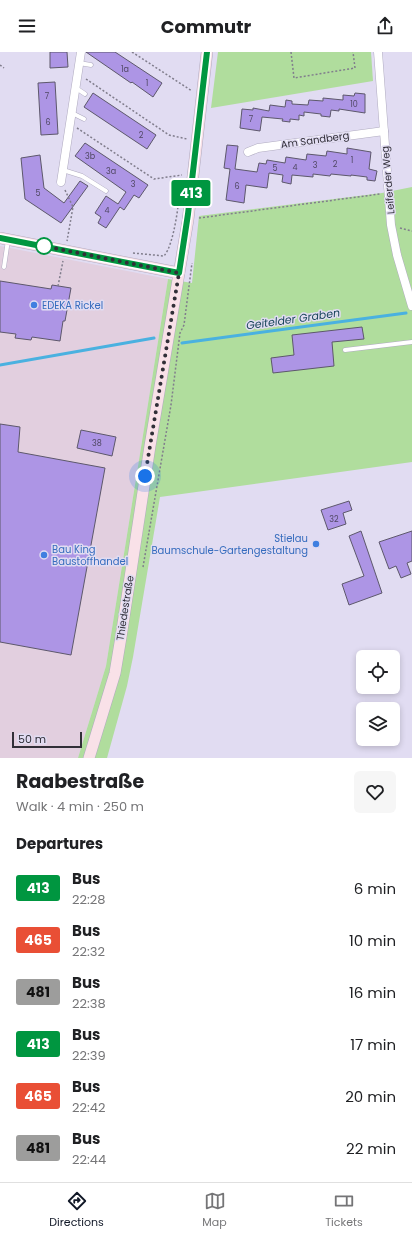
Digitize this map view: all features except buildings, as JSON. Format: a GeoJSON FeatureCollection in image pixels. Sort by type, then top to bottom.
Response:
{"type":"FeatureCollection","features":[{"type":"Feature","properties":{"kind":"street"},"geometry":{"type":"LineString","coordinates":[[61,182],[81,52]]}},
{"type":"Feature","properties":{"kind":"street","name":"Thiedestraße"},"geometry":{"type":"LineString","coordinates":[[89,758],[115,673],[120,644],[150,446],[188,214],[207,52]]}},
{"type":"Feature","properties":{"kind":"street","name":"Leiferder Weg"},"geometry":{"type":"LineString","coordinates":[[378,52],[391,225],[397,255],[412,306]]}},
{"type":"Feature","properties":{"kind":"street","name":"Am Sandberg"},"geometry":{"type":"LineString","coordinates":[[248,152],[258,148],[384,131]]}},
{"type":"Feature","properties":{"kind":"street"},"geometry":{"type":"LineString","coordinates":[[4,239],[66,246],[179,273]]}},
{"type":"Feature","properties":{"kind":"lane"},"geometry":{"type":"LineString","coordinates":[[79,63],[91,65]]}},
{"type":"Feature","properties":{"kind":"lane"},"geometry":{"type":"LineString","coordinates":[[75,88],[85,94]]}},
{"type":"Feature","properties":{"kind":"lane"},"geometry":{"type":"LineString","coordinates":[[72,113],[84,119]]}},
{"type":"Feature","properties":{"kind":"lane"},"geometry":{"type":"LineString","coordinates":[[62,170],[82,176],[106,191]]}},
{"type":"Feature","properties":{"kind":"lane"},"geometry":{"type":"LineString","coordinates":[[4,239],[4,267]]}},
{"type":"Feature","properties":{"kind":"lane"},"geometry":{"type":"LineString","coordinates":[[346,350],[412,342]]}},
{"type":"Feature","properties":{"kind":"path"},"geometry":{"type":"LineString","coordinates":[[132,52],[192,91]]}},
{"type":"Feature","properties":{"kind":"path"},"geometry":{"type":"LineString","coordinates":[[291,52],[294,78],[355,68],[353,52]]}},
{"type":"Feature","properties":{"kind":"path"},"geometry":{"type":"LineString","coordinates":[[0,65],[4,68]]}},
{"type":"Feature","properties":{"kind":"path"},"geometry":{"type":"LineString","coordinates":[[77,75],[82,76],[169,135],[187,139]]}},
{"type":"Feature","properties":{"kind":"path"},"geometry":{"type":"LineString","coordinates":[[70,126],[75,127],[87,134],[154,179],[182,175]]}},
{"type":"Feature","properties":{"kind":"path"},"geometry":{"type":"LineString","coordinates":[[58,286],[73,207],[61,182]]}},
{"type":"Feature","properties":{"kind":"path"},"geometry":{"type":"LineString","coordinates":[[197,218],[388,193]]}},
{"type":"Feature","properties":{"kind":"path"},"geometry":{"type":"LineString","coordinates":[[391,225],[412,231]]}},
{"type":"Feature","properties":{"kind":"path"},"geometry":{"type":"LineString","coordinates":[[130,252],[164,256],[170,246]]}},
{"type":"Feature","properties":{"kind":"shaded area"},"geometry":{"type":"Polygon","coordinates":[[[0,246],[168,279],[106,666],[78,758],[0,758],[0,246]]]}},
{"type":"Feature","properties":{"kind":"green space"},"geometry":{"type":"Polygon","coordinates":[[[218,52],[371,52],[373,81],[211,108],[218,52]]]}},
{"type":"Feature","properties":{"kind":"green space"},"geometry":{"type":"Polygon","coordinates":[[[412,187],[412,462],[160,497],[133,657],[127,686],[107,758],[78,758],[106,666],[168,279],[192,283],[199,216],[382,193],[412,187]]]}},
{"type":"Feature","properties":{"kind":"waterway","name":"Geitelder Graben"},"geometry":{"type":"LineString","coordinates":[[182,343],[406,313]]}},
{"type":"Feature","properties":{"kind":"waterway","name":"Geitelder Graben"},"geometry":{"type":"LineString","coordinates":[[0,365],[154,338]]}},
{"type":"Feature","properties":{"kind":"bus line","name":"413"},"geometry":{"type":"LineString","coordinates":[[0,238],[179,273],[188,214],[207,52]]}},
{"type":"Feature","properties":{"kind":"place","name":"EDEKA Rickel"},"geometry":{"type":"Point","coordinates":[34,305]}},
{"type":"Feature","properties":{"kind":"place","name":"Stielau Baumschule-Gartengestaltung"},"geometry":{"type":"Point","coordinates":[316,544]}},
{"type":"Feature","properties":{"kind":"place","name":"Bau King Baustoffhandel"},"geometry":{"type":"Point","coordinates":[44,555]}},
{"type":"Feature","properties":{"kind":"route"},"geometry":{"type":"LineString","coordinates":[[44,246],[179,273],[145,476]]}}]}
